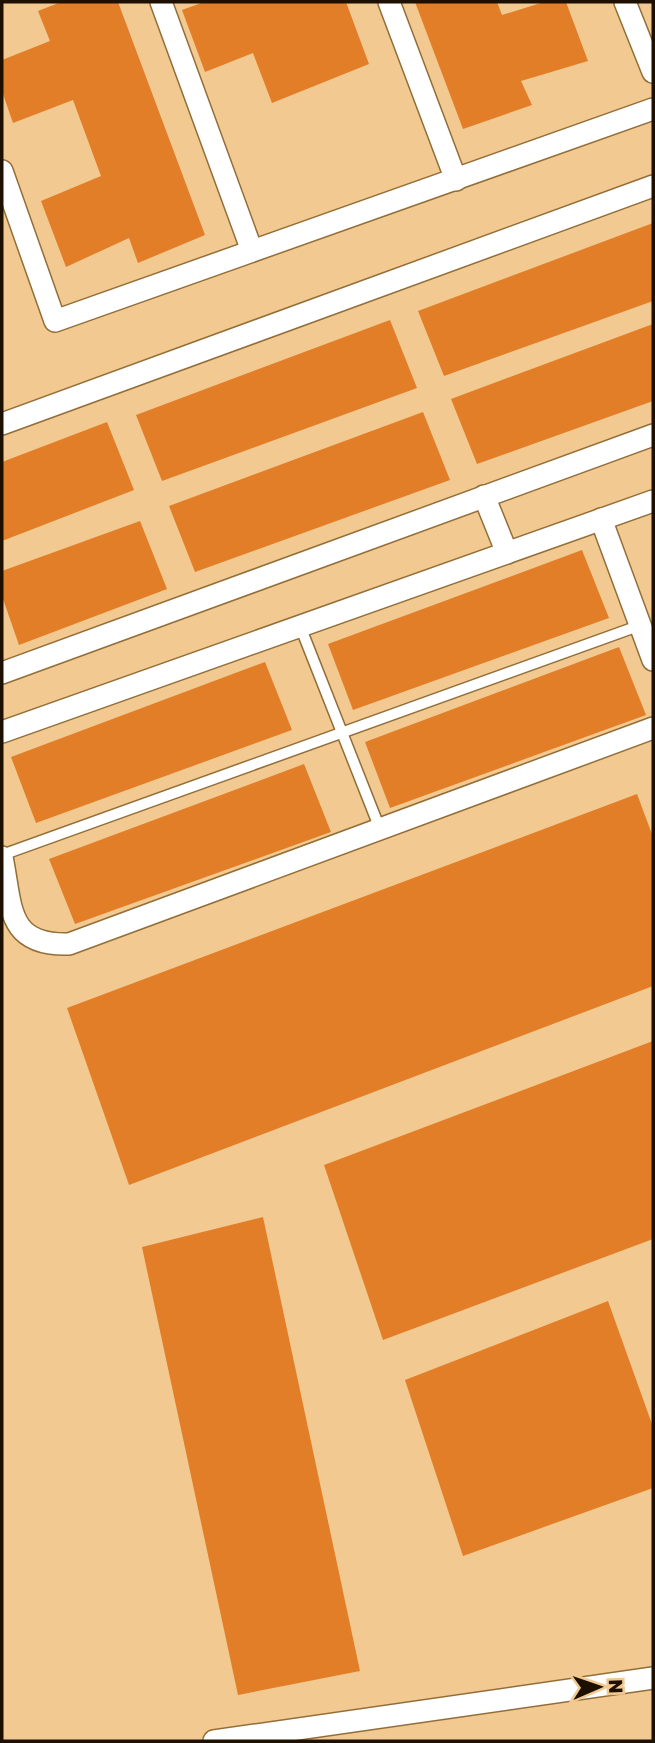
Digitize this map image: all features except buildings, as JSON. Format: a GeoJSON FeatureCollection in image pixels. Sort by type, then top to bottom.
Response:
{"type":"FeatureCollection","features":[{"type":"Feature","properties":{"kind":"street"},"geometry":{"type":"LineString","coordinates":[[161,2],[253,251]]}},
{"type":"Feature","properties":{"kind":"street"},"geometry":{"type":"LineString","coordinates":[[389,2],[456,180]]}},
{"type":"Feature","properties":{"kind":"street"},"geometry":{"type":"LineString","coordinates":[[625,2],[653,72]]}},
{"type":"Feature","properties":{"kind":"street"},"geometry":{"type":"LineString","coordinates":[[2,172],[55,321],[653,110]]}},
{"type":"Feature","properties":{"kind":"street"},"geometry":{"type":"LineString","coordinates":[[2,424],[653,186]]}},
{"type":"Feature","properties":{"kind":"street"},"geometry":{"type":"LineString","coordinates":[[2,673],[653,435]]}},
{"type":"Feature","properties":{"kind":"street"},"geometry":{"type":"LineString","coordinates":[[484,496],[507,553]]}},
{"type":"Feature","properties":{"kind":"street"},"geometry":{"type":"LineString","coordinates":[[2,732],[653,501]]}},
{"type":"Feature","properties":{"kind":"street"},"geometry":{"type":"LineString","coordinates":[[601,519],[643,614],[653,660]]}},
{"type":"Feature","properties":{"kind":"street"},"geometry":{"type":"LineString","coordinates":[[2,856],[14,916],[22,930],[34,941],[69,944],[653,728]]}},
{"type":"Feature","properties":{"kind":"street"},"geometry":{"type":"LineString","coordinates":[[214,1741],[653,1678]]}},
{"type":"Feature","properties":{"kind":"lane"},"geometry":{"type":"LineString","coordinates":[[2,856],[342,734],[643,614]]}},
{"type":"Feature","properties":{"kind":"lane"},"geometry":{"type":"LineString","coordinates":[[300,626],[380,829]]}}]}
